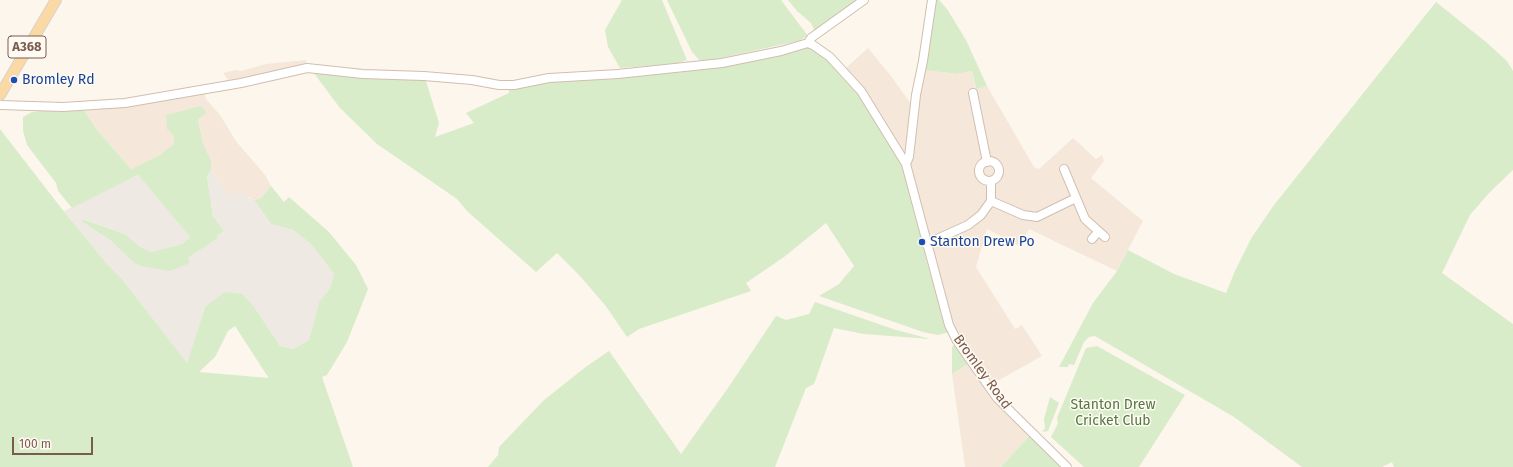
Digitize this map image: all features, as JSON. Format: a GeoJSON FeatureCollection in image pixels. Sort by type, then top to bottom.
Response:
{"type":"FeatureCollection","features":[{"type":"Feature","properties":{"kind":"main road","name":"A368"},"geometry":{"type":"LineString","coordinates":[[0,95],[56,0]]}},
{"type":"Feature","properties":{"kind":"street"},"geometry":{"type":"LineString","coordinates":[[0,105],[63,107],[125,103],[240,83],[307,68],[374,75],[424,76],[472,80],[499,85],[550,78],[618,74],[722,63],[781,51],[808,43],[811,38],[864,0]]}},
{"type":"Feature","properties":{"kind":"street"},"geometry":{"type":"LineString","coordinates":[[906,164],[909,157],[916,95],[923,61],[932,0]]}},
{"type":"Feature","properties":{"kind":"street","name":"Bromley Road"},"geometry":{"type":"LineString","coordinates":[[808,43],[830,57],[861,91],[906,164],[910,173],[926,244],[950,325],[957,341],[1001,403],[1067,467]]}},
{"type":"Feature","properties":{"kind":"street"},"geometry":{"type":"LineString","coordinates":[[973,93],[987,162]]}},
{"type":"Feature","properties":{"kind":"street"},"geometry":{"type":"LineString","coordinates":[[987,162],[994,163],[998,170],[996,177],[991,181],[984,180],[979,174],[981,165],[987,162]]}},
{"type":"Feature","properties":{"kind":"street"},"geometry":{"type":"LineString","coordinates":[[1064,169],[1085,219],[1102,234],[1092,239]]}},
{"type":"Feature","properties":{"kind":"street"},"geometry":{"type":"LineString","coordinates":[[926,244],[968,225],[982,215],[991,201],[991,181]]}},
{"type":"Feature","properties":{"kind":"street"},"geometry":{"type":"LineString","coordinates":[[991,201],[1023,215],[1038,217],[1076,198]]}},
{"type":"Feature","properties":{"kind":"shaded area"},"geometry":{"type":"Polygon","coordinates":[[[868,48],[891,76],[916,111],[924,70],[957,74],[972,71],[975,88],[987,86],[1034,167],[1039,169],[1073,138],[1096,159],[1102,155],[1104,161],[1091,178],[1143,221],[1117,271],[1029,229],[1020,246],[987,229],[976,267],[1015,329],[1022,325],[1042,356],[992,384],[973,361],[954,329],[905,156],[881,114],[846,68],[868,48]]]}},
{"type":"Feature","properties":{"kind":"shaded area"},"geometry":{"type":"Polygon","coordinates":[[[306,60],[306,66],[243,80],[229,81],[223,73],[235,70],[241,71],[266,64],[306,60]]]}},
{"type":"Feature","properties":{"kind":"shaded area"},"geometry":{"type":"Polygon","coordinates":[[[203,90],[206,99],[221,116],[235,140],[265,175],[271,186],[261,198],[254,200],[249,197],[230,197],[211,170],[211,161],[203,143],[198,118],[201,106],[174,136],[174,144],[158,156],[131,169],[97,130],[84,110],[203,90]]]}},
{"type":"Feature","properties":{"kind":"shaded area"},"geometry":{"type":"Polygon","coordinates":[[[211,170],[230,196],[241,190],[247,197],[254,200],[271,224],[293,230],[311,244],[334,274],[330,288],[319,302],[309,340],[293,349],[280,346],[255,308],[205,307],[187,364],[121,278],[107,264],[64,211],[138,175],[190,237],[182,244],[151,252],[139,246],[125,234],[83,219],[84,223],[110,240],[133,262],[190,263],[188,258],[218,238],[217,236],[224,231],[213,216],[207,176],[211,170]]]}},
{"type":"Feature","properties":{"kind":"shaded area"},"geometry":{"type":"Polygon","coordinates":[[[970,363],[992,396],[1007,415],[1030,435],[1001,467],[965,467],[952,374],[970,363]]]}},
{"type":"Feature","properties":{"kind":"green space"},"geometry":{"type":"Polygon","coordinates":[[[622,0],[662,0],[687,60],[676,64],[620,68],[608,47],[605,30],[622,0]]]}},
{"type":"Feature","properties":{"kind":"green space"},"geometry":{"type":"Polygon","coordinates":[[[667,0],[781,0],[808,36],[798,41],[708,61],[700,61],[692,52],[667,0]]]}},
{"type":"Feature","properties":{"kind":"green space"},"geometry":{"type":"Polygon","coordinates":[[[788,0],[860,0],[815,32],[811,23],[797,11],[788,0]]]}},
{"type":"Feature","properties":{"kind":"green space"},"geometry":{"type":"Polygon","coordinates":[[[936,0],[939,0],[947,9],[966,40],[987,86],[976,89],[972,71],[957,74],[924,70],[936,0]]]}},
{"type":"Feature","properties":{"kind":"green space"},"geometry":{"type":"Polygon","coordinates":[[[1436,2],[1486,42],[1507,61],[1513,71],[1513,170],[1489,193],[1470,215],[1442,273],[1513,324],[1513,467],[1394,467],[1392,462],[1382,467],[1302,467],[1234,417],[1095,336],[1089,337],[1084,342],[1074,365],[1069,364],[1068,367],[1059,367],[1093,303],[1117,271],[1128,250],[1174,274],[1226,293],[1252,237],[1274,205],[1436,2]]]}},
{"type":"Feature","properties":{"kind":"green space"},"geometry":{"type":"Polygon","coordinates":[[[806,47],[814,49],[832,63],[861,95],[900,157],[911,191],[927,263],[945,321],[950,331],[946,333],[938,335],[923,332],[819,296],[839,284],[854,266],[826,223],[784,257],[746,283],[751,291],[639,329],[627,337],[605,305],[580,276],[557,253],[536,272],[467,211],[457,199],[377,144],[340,108],[313,72],[425,78],[439,123],[435,137],[474,123],[466,113],[509,93],[509,87],[551,81],[691,69],[695,70],[791,52],[806,47]]]}},
{"type":"Feature","properties":{"kind":"green space"},"geometry":{"type":"Polygon","coordinates":[[[201,106],[207,113],[198,119],[203,143],[211,161],[211,170],[207,176],[213,216],[224,231],[217,236],[218,238],[188,258],[190,263],[170,271],[141,266],[133,262],[110,240],[84,223],[82,219],[125,234],[139,246],[151,252],[182,244],[190,237],[138,175],[72,208],[58,191],[56,183],[27,145],[23,131],[23,117],[32,112],[47,110],[84,110],[97,130],[131,169],[158,156],[174,144],[174,136],[167,129],[166,115],[201,106]]]}},
{"type":"Feature","properties":{"kind":"green space"},"geometry":{"type":"Polygon","coordinates":[[[0,129],[58,204],[107,264],[121,278],[187,363],[205,307],[225,292],[242,294],[255,308],[280,346],[293,349],[309,340],[319,302],[330,288],[334,274],[311,244],[293,230],[271,224],[254,200],[261,198],[271,186],[284,202],[289,197],[329,232],[356,265],[368,289],[347,342],[327,375],[322,377],[353,467],[0,467],[0,129]],[[235,326],[228,331],[215,357],[199,372],[268,378],[235,326]]]}},
{"type":"Feature","properties":{"kind":"green space"},"geometry":{"type":"Polygon","coordinates":[[[815,302],[893,329],[930,339],[864,334],[834,328],[814,384],[806,388],[775,467],[488,467],[498,455],[499,447],[544,400],[587,366],[609,351],[681,454],[730,385],[776,316],[786,320],[809,314],[815,302]]]}},
{"type":"Feature","properties":{"kind":"green space"},"geometry":{"type":"Polygon","coordinates":[[[956,343],[970,363],[952,374],[952,347],[956,343]]]}},
{"type":"Feature","properties":{"kind":"green space","name":"Stanton Drew Cricket Club"},"geometry":{"type":"Polygon","coordinates":[[[1097,346],[1185,395],[1139,467],[1084,467],[1051,437],[1058,423],[1057,418],[1086,348],[1097,346]]]}},
{"type":"Feature","properties":{"kind":"green space"},"geometry":{"type":"Polygon","coordinates":[[[1050,397],[1059,403],[1048,431],[1042,432],[1045,428],[1044,419],[1050,397]]]}},
{"type":"Feature","properties":{"kind":"green space"},"geometry":{"type":"Polygon","coordinates":[[[1030,435],[1060,467],[1001,467],[1030,435]]]}},
{"type":"Feature","properties":{"kind":"place","name":"Bromley Rd"},"geometry":{"type":"Point","coordinates":[14,80]}},
{"type":"Feature","properties":{"kind":"place","name":"Stanton Drew Po"},"geometry":{"type":"Point","coordinates":[922,242]}}]}
